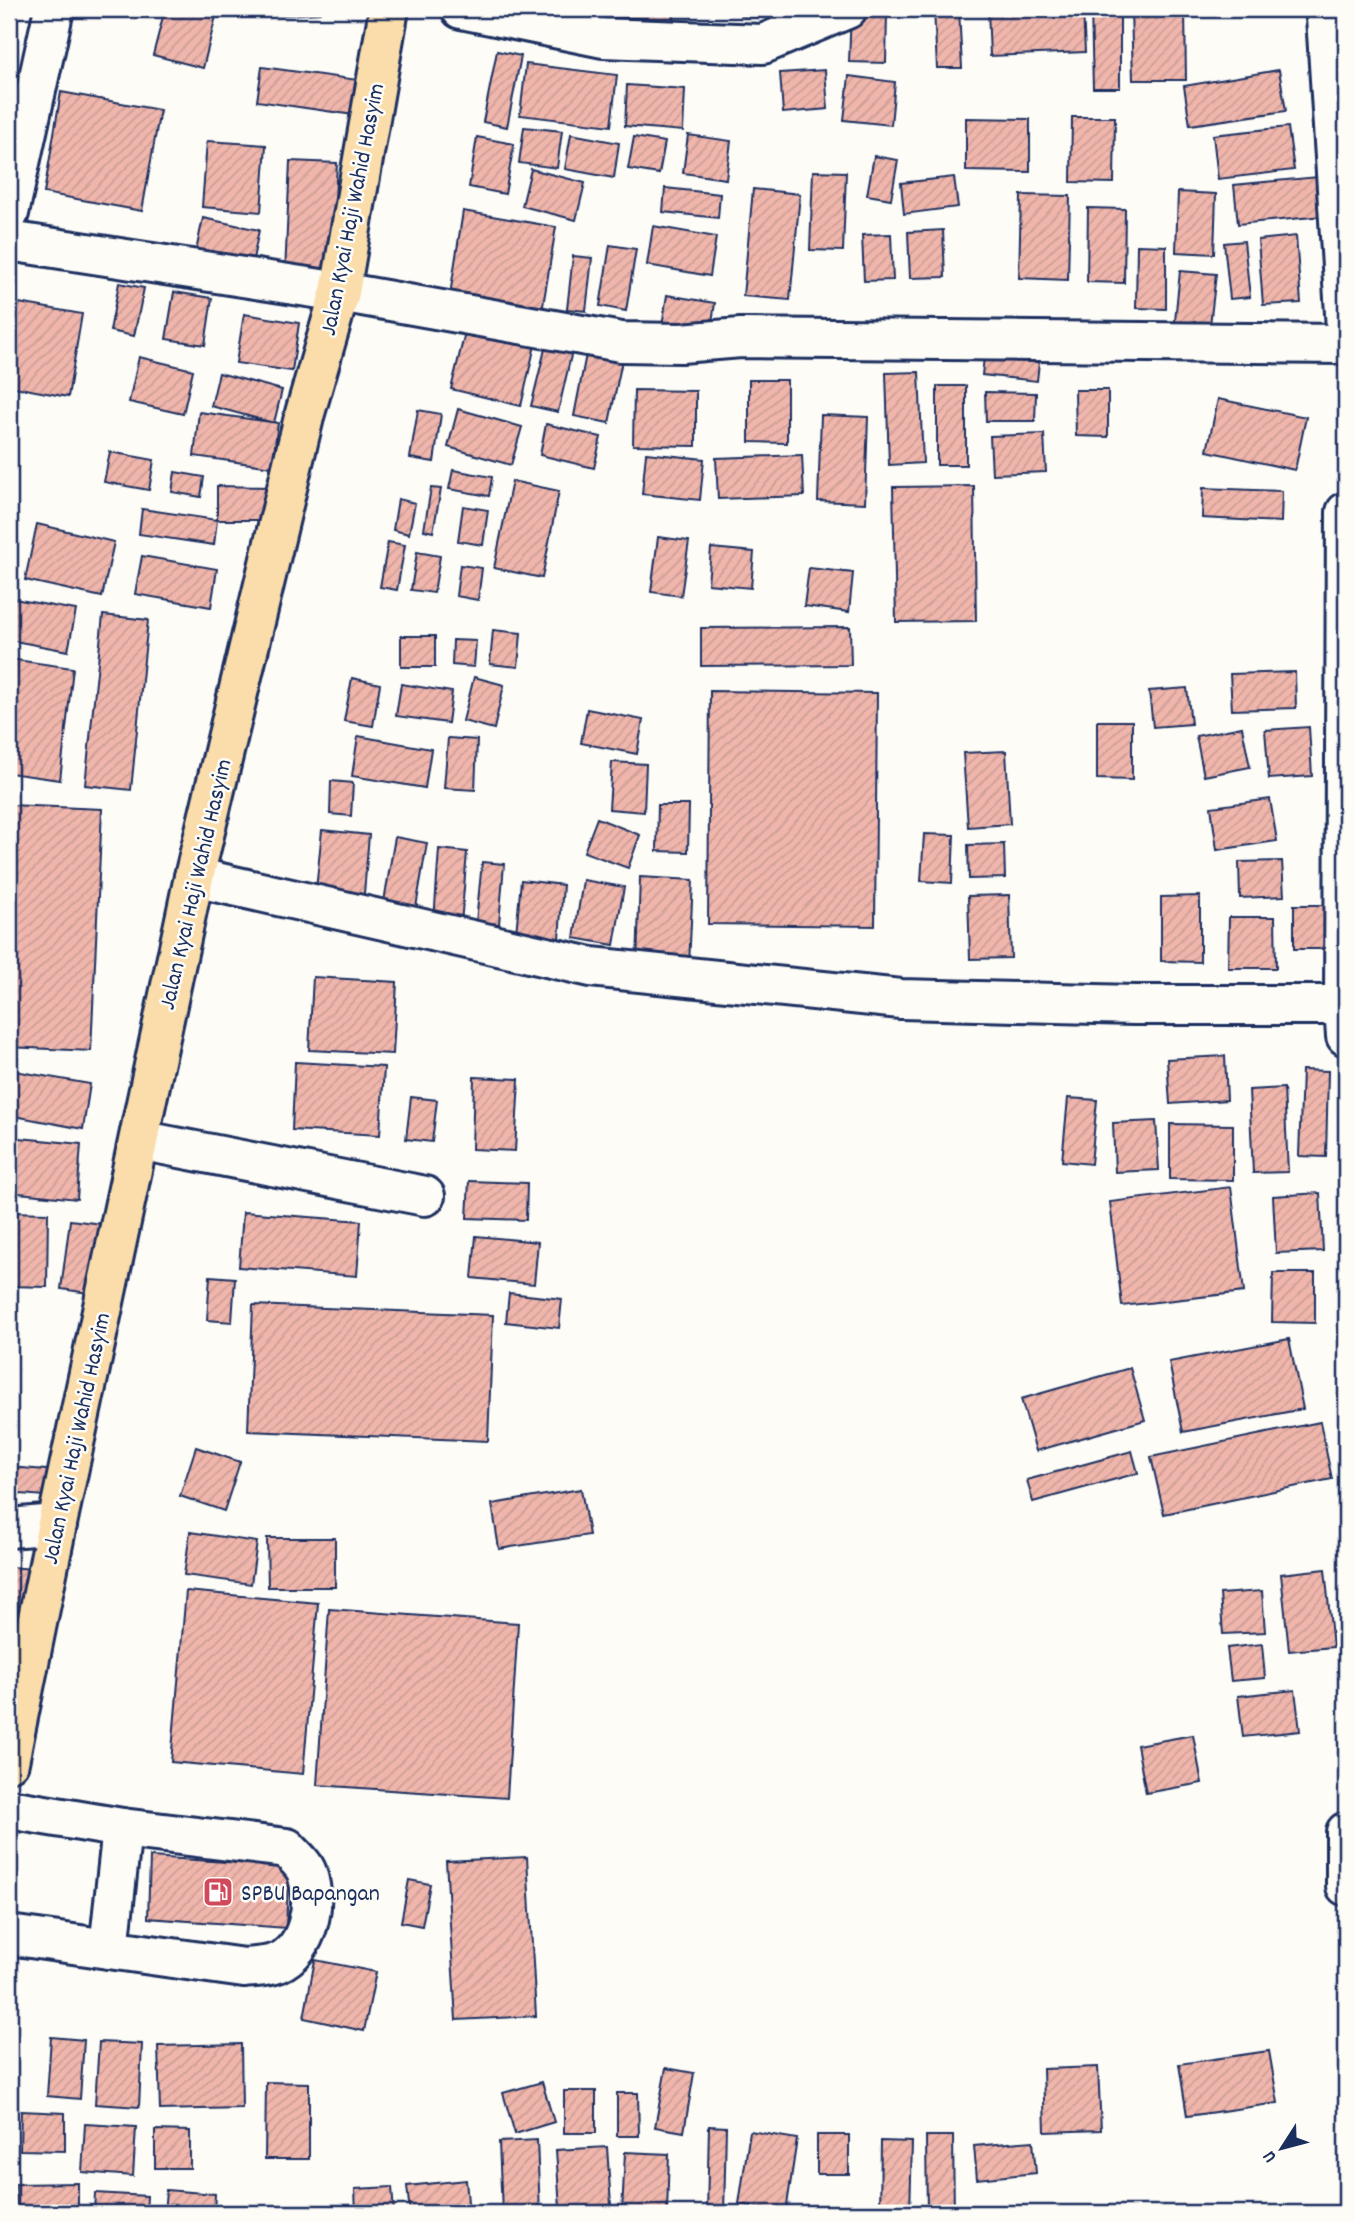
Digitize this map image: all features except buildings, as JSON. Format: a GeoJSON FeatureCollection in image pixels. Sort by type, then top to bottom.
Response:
{"type":"FeatureCollection","features":[{"type":"Feature","properties":{"kind":"highway","name":"Jalan Kyai Haji Wahid Hasyim"},"geometry":{"type":"LineString","coordinates":[[9,1762],[194,877],[305,413],[340,292],[389,9]]}},
{"type":"Feature","properties":{"kind":"street"},"geometry":{"type":"LineString","coordinates":[[9,213],[54,9]]}},
{"type":"Feature","properties":{"kind":"street"},"geometry":{"type":"LineString","coordinates":[[461,9],[603,38],[763,44],[847,9]]}},
{"type":"Feature","properties":{"kind":"street"},"geometry":{"type":"LineString","coordinates":[[1324,9],[1346,329]]}},
{"type":"Feature","properties":{"kind":"street"},"geometry":{"type":"LineString","coordinates":[[9,241],[340,292],[621,342],[681,343],[741,338],[1346,344]]}},
{"type":"Feature","properties":{"kind":"street"},"geometry":{"type":"LineString","coordinates":[[194,877],[591,967],[901,999],[1134,1005],[1345,1015],[1346,512]]}},
{"type":"Feature","properties":{"kind":"street"},"geometry":{"type":"LineString","coordinates":[[139,1140],[425,1196]]}},
{"type":"Feature","properties":{"kind":"street"},"geometry":{"type":"LineString","coordinates":[[9,1528],[57,1524]]}},
{"type":"Feature","properties":{"kind":"street"},"geometry":{"type":"LineString","coordinates":[[9,1809],[122,1828],[287,1848],[307,1870],[313,1903],[306,1931],[297,1949],[276,1964],[244,1968],[9,1935]]}},
{"type":"Feature","properties":{"kind":"street"},"geometry":{"type":"LineString","coordinates":[[109,1949],[122,1828]]}},
{"type":"Feature","properties":{"kind":"street"},"geometry":{"type":"LineString","coordinates":[[1346,1832],[1346,1886]]}},
{"type":"Feature","properties":{"kind":"place","name":"SPBU Bapangan"},"geometry":{"type":"Point","coordinates":[218,1892]}}]}
